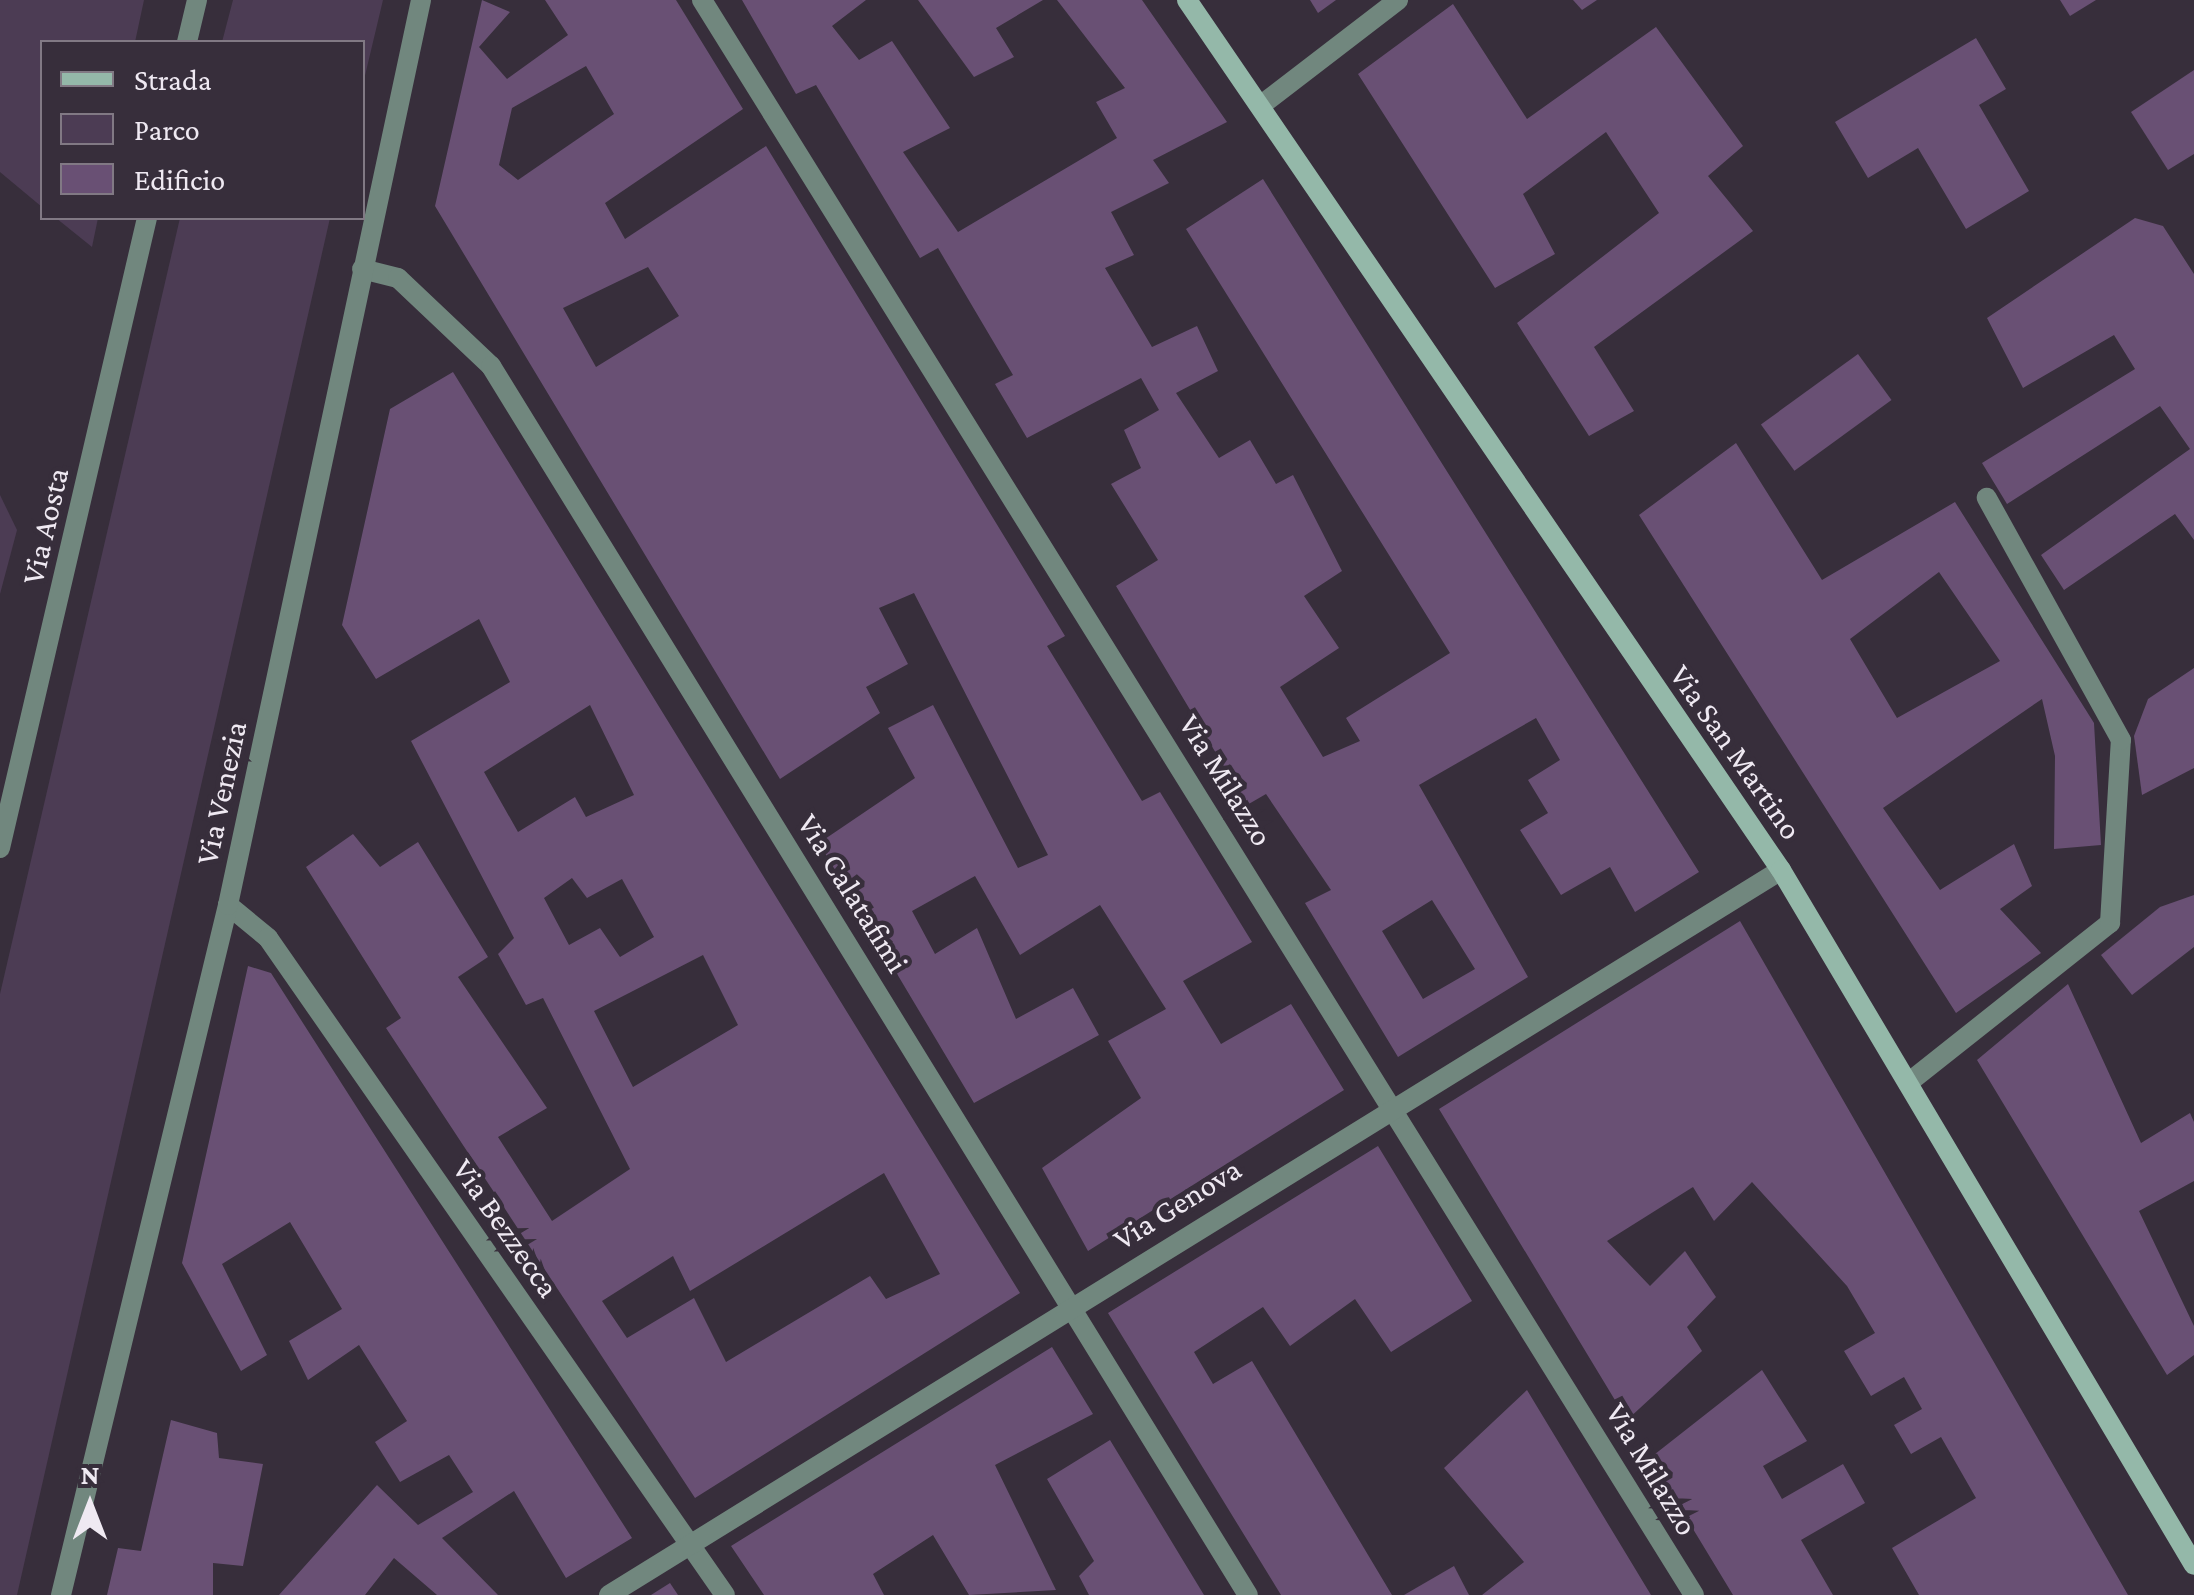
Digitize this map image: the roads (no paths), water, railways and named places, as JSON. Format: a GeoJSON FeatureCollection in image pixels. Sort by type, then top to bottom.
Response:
{"type":"FeatureCollection","features":[{"type":"Feature","properties":{"kind":"street"},"geometry":{"type":"LineString","coordinates":[[187,40],[197,0]]}},
{"type":"Feature","properties":{"kind":"street","name":"Via Venezia"},"geometry":{"type":"LineString","coordinates":[[61,1595],[228,905],[421,0]]}},
{"type":"Feature","properties":{"kind":"street","name":"Via Milazzo"},"geometry":{"type":"LineString","coordinates":[[702,0],[1393,1103],[1694,1595]]}},
{"type":"Feature","properties":{"kind":"street","name":"Via San Martino"},"geometry":{"type":"LineString","coordinates":[[1187,0],[1781,870],[2194,1565]]}},
{"type":"Feature","properties":{"kind":"street"},"geometry":{"type":"LineString","coordinates":[[1260,106],[1398,0]]}},
{"type":"Feature","properties":{"kind":"street","name":"Via Aosta"},"geometry":{"type":"LineString","coordinates":[[0,848],[148,220]]}},
{"type":"Feature","properties":{"kind":"street","name":"Via Calatafimi"},"geometry":{"type":"LineString","coordinates":[[362,269],[398,278],[491,366],[1248,1595]]}},
{"type":"Feature","properties":{"kind":"street"},"geometry":{"type":"LineString","coordinates":[[1908,1083],[2110,923],[2121,740],[1987,498]]}},
{"type":"Feature","properties":{"kind":"street","name":"Via Genova"},"geometry":{"type":"LineString","coordinates":[[609,1595],[1393,1103],[1781,870]]}},
{"type":"Feature","properties":{"kind":"street","name":"Via Bezzecca"},"geometry":{"type":"LineString","coordinates":[[228,905],[268,938],[725,1595]]}}]}
